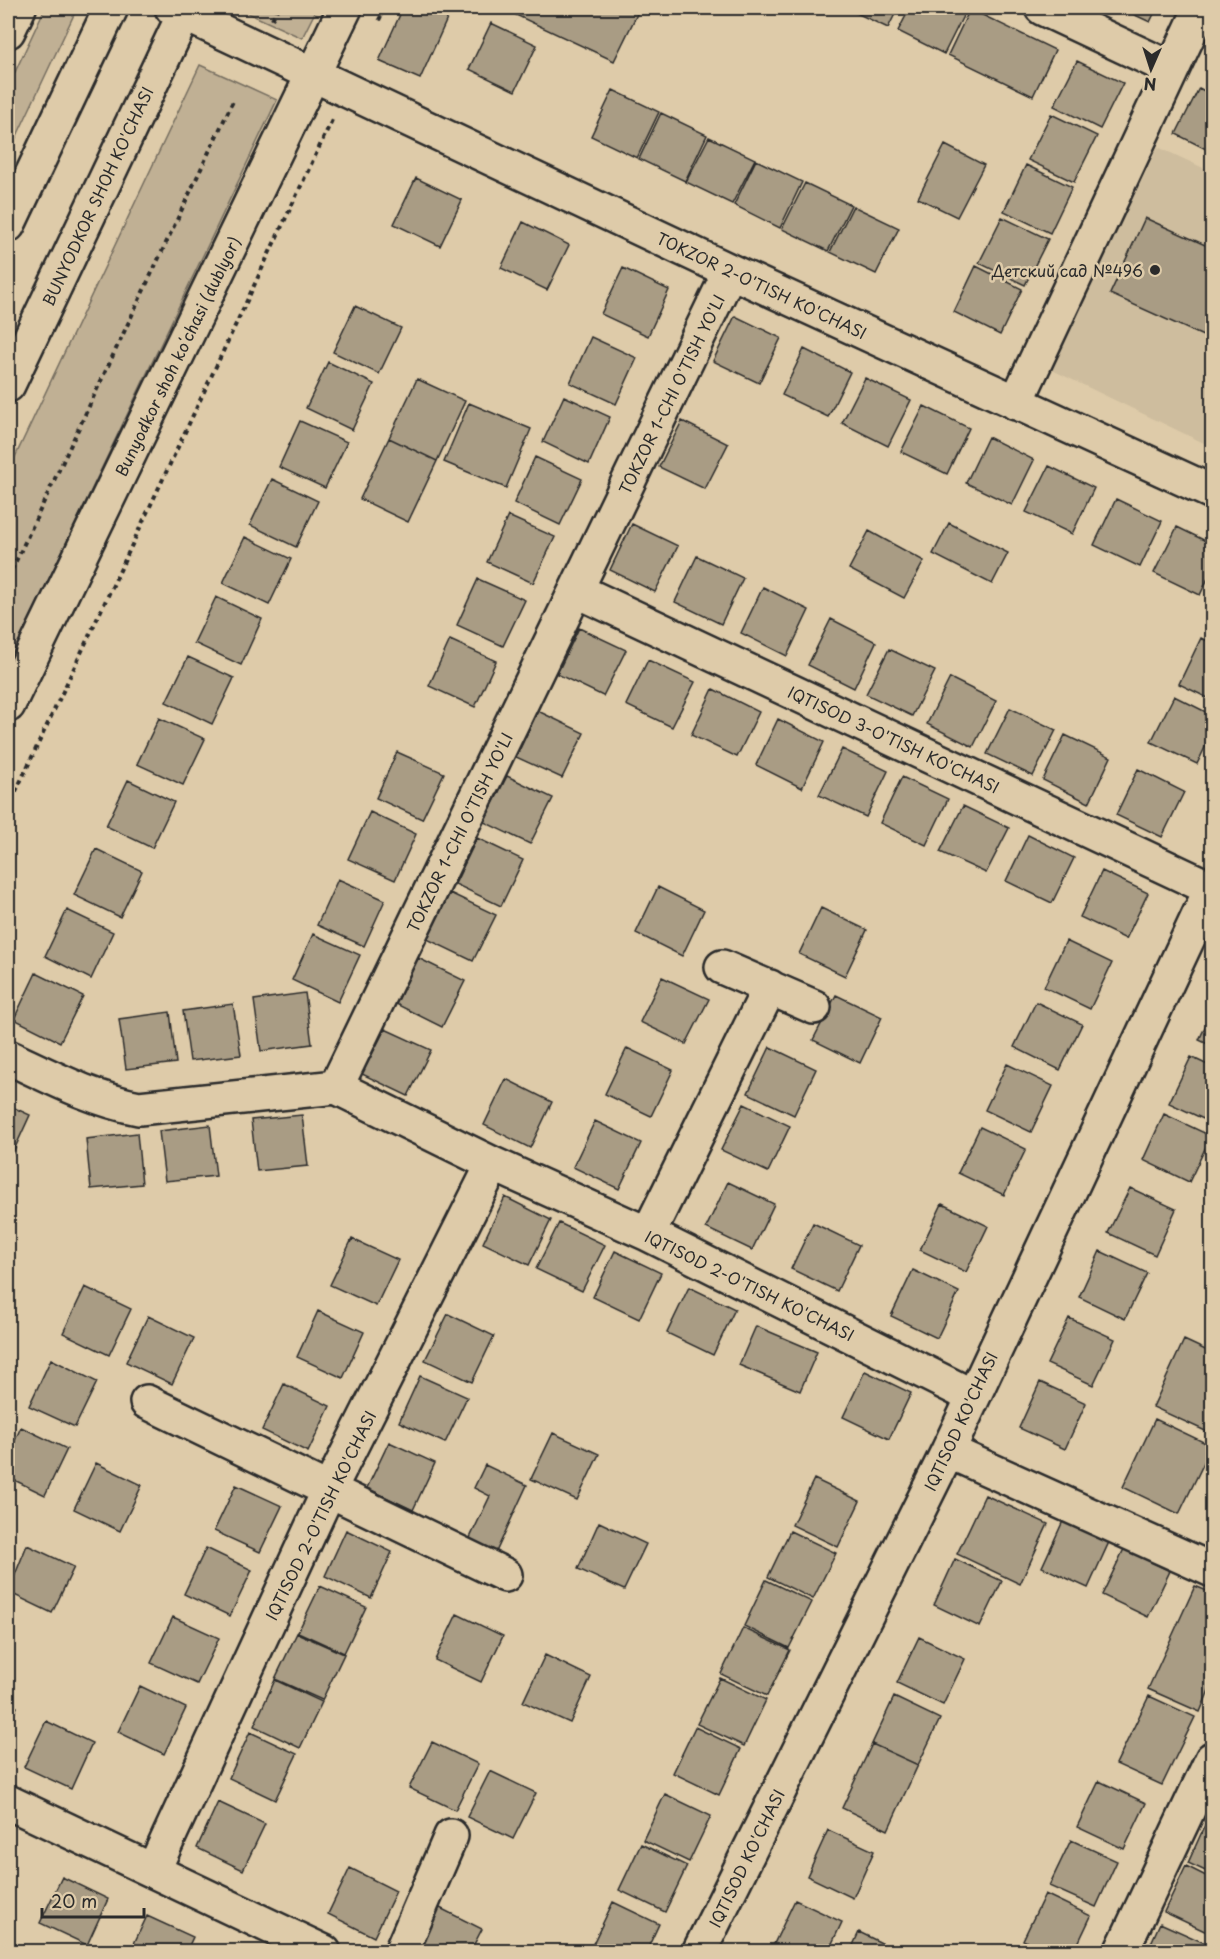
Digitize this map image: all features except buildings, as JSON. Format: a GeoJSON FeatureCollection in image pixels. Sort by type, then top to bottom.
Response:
{"type":"FeatureCollection","features":[{"type":"Feature","properties":{"kind":"street"},"geometry":{"type":"LineString","coordinates":[[8,31],[19,8]]}},
{"type":"Feature","properties":{"kind":"street"},"geometry":{"type":"LineString","coordinates":[[8,225],[111,8]]}},
{"type":"Feature","properties":{"kind":"street","name":"Bunyodkor shoh koʻchasi (dublyor)"},"geometry":{"type":"LineString","coordinates":[[8,705],[345,8]]}},
{"type":"Feature","properties":{"kind":"street"},"geometry":{"type":"LineString","coordinates":[[1042,8],[1172,69]]}},
{"type":"Feature","properties":{"kind":"street"},"geometry":{"type":"LineString","coordinates":[[1016,403],[1201,8]]}},
{"type":"Feature","properties":{"kind":"street","name":"TOKZOR 2-O'TISH KO'CHASI"},"geometry":{"type":"LineString","coordinates":[[181,9],[346,90],[730,271],[1212,492]]}},
{"type":"Feature","properties":{"kind":"street","name":"BUNYODKOR SHOH KO'CHASI"},"geometry":{"type":"LineString","coordinates":[[8,385],[181,9]]}},
{"type":"Feature","properties":{"kind":"street","name":"TOKZOR 1-CHI O'TISH YO'LI"},"geometry":{"type":"LineString","coordinates":[[336,1087],[730,271]]}},
{"type":"Feature","properties":{"kind":"street","name":"IQTISOD 3-O'TISH KO'CHASI"},"geometry":{"type":"LineString","coordinates":[[576,590],[1212,888]]}},
{"type":"Feature","properties":{"kind":"street","name":"IQTISOD KO'CHASI"},"geometry":{"type":"LineString","coordinates":[[709,1948],[948,1450],[1212,888]]}},
{"type":"Feature","properties":{"kind":"street"},"geometry":{"type":"LineString","coordinates":[[722,967],[814,1007]]}},
{"type":"Feature","properties":{"kind":"street"},"geometry":{"type":"LineString","coordinates":[[648,1234],[770,987]]}},
{"type":"Feature","properties":{"kind":"street"},"geometry":{"type":"LineString","coordinates":[[8,1057],[110,1103],[139,1108],[336,1087]]}},
{"type":"Feature","properties":{"kind":"street","name":"IQTISOD 2-O'TISH KO'CHASI"},"geometry":{"type":"LineString","coordinates":[[336,1087],[493,1164],[648,1234],[972,1396]]}},
{"type":"Feature","properties":{"kind":"street","name":"IQTISOD 2-O'TISH KO'CHASI"},"geometry":{"type":"LineString","coordinates":[[154,1869],[330,1490],[493,1164]]}},
{"type":"Feature","properties":{"kind":"street"},"geometry":{"type":"LineString","coordinates":[[147,1402],[505,1575]]}},
{"type":"Feature","properties":{"kind":"street"},"geometry":{"type":"LineString","coordinates":[[948,1450],[1212,1570]]}},
{"type":"Feature","properties":{"kind":"street"},"geometry":{"type":"LineString","coordinates":[[1122,1952],[1212,1759]]}},
{"type":"Feature","properties":{"kind":"street"},"geometry":{"type":"LineString","coordinates":[[8,1802],[154,1869],[315,1950]]}},
{"type":"Feature","properties":{"kind":"street"},"geometry":{"type":"LineString","coordinates":[[401,1952],[452,1836]]}},
{"type":"Feature","properties":{"kind":"path"},"geometry":{"type":"LineString","coordinates":[[271,23],[278,8]]}},
{"type":"Feature","properties":{"kind":"path"},"geometry":{"type":"LineString","coordinates":[[375,28],[385,8]]}},
{"type":"Feature","properties":{"kind":"path"},"geometry":{"type":"LineString","coordinates":[[8,808],[346,90]]}},
{"type":"Feature","properties":{"kind":"path"},"geometry":{"type":"LineString","coordinates":[[8,578],[233,101]]}},
{"type":"Feature","properties":{"kind":"shaded area"},"geometry":{"type":"Polygon","coordinates":[[[45,8],[77,8],[8,155],[8,87],[45,8]]]}},
{"type":"Feature","properties":{"kind":"shaded area"},"geometry":{"type":"Polygon","coordinates":[[[237,8],[317,8],[302,38],[237,8]]]}},
{"type":"Feature","properties":{"kind":"shaded area"},"geometry":{"type":"Polygon","coordinates":[[[200,65],[277,100],[8,665],[8,472],[200,65]]]}},
{"type":"Feature","properties":{"kind":"shaded area","name":"Детский сад №496"},"geometry":{"type":"Polygon","coordinates":[[[1158,147],[1212,172],[1212,447],[1050,369],[1158,147]]]}},
{"type":"Feature","properties":{"kind":"place","name":"Детский сад №496"},"geometry":{"type":"Point","coordinates":[1155,270]}}]}
